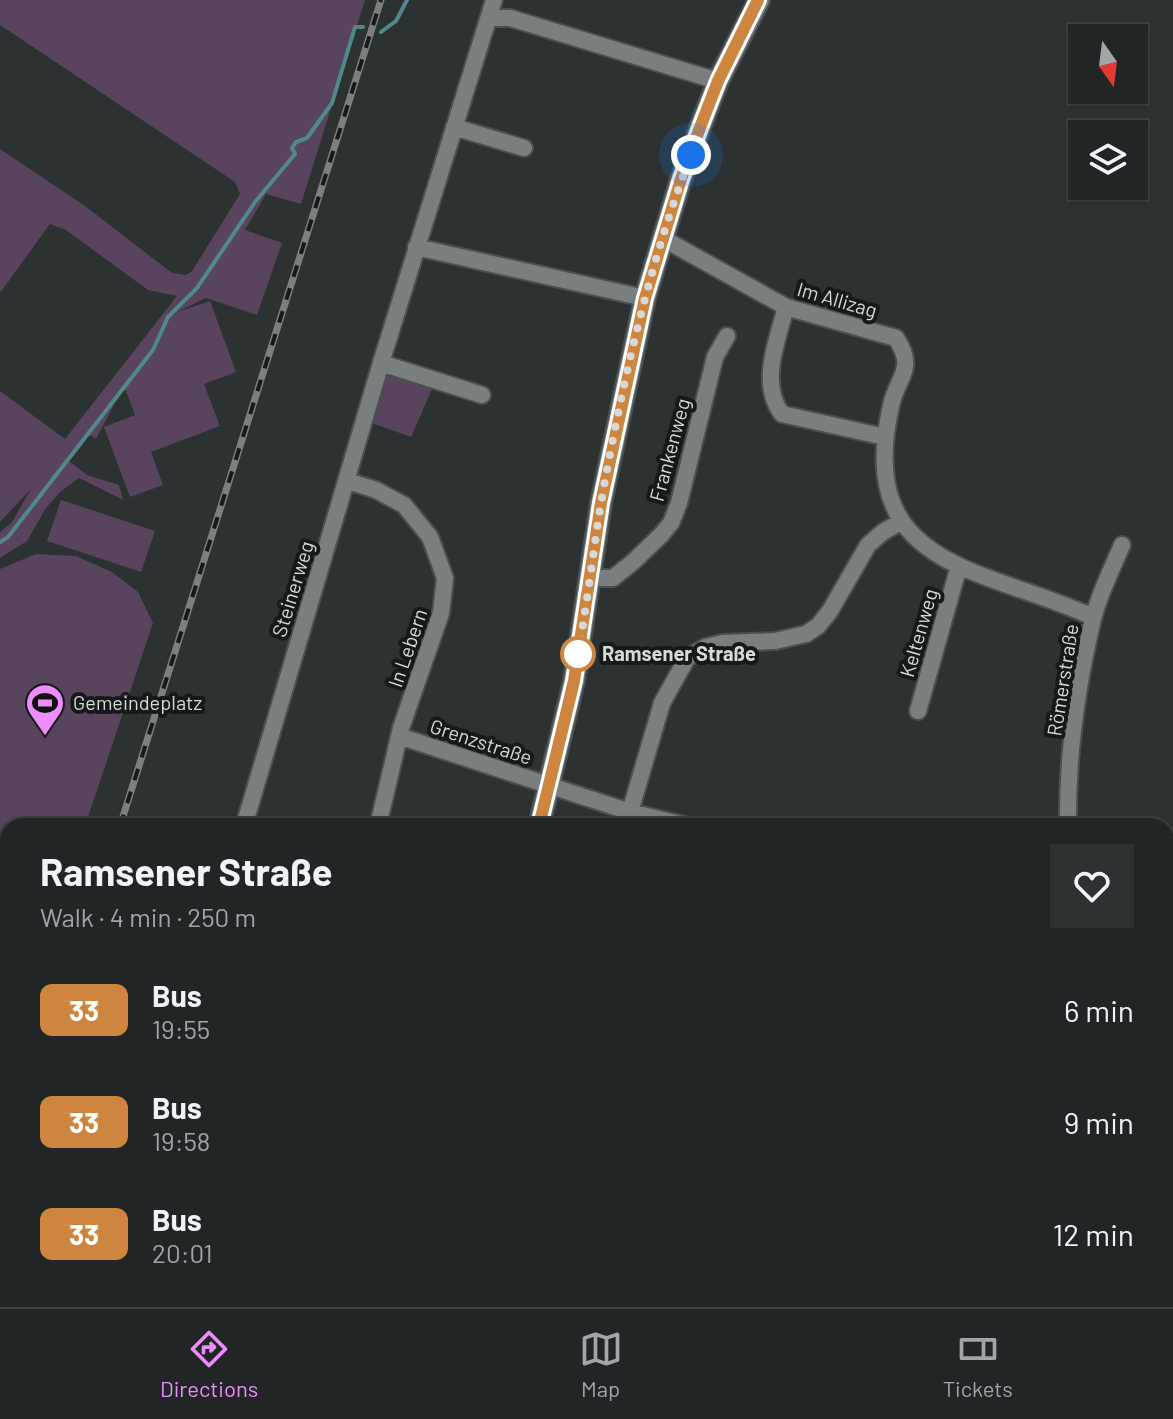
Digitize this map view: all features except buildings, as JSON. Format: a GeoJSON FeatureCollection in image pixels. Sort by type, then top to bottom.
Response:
{"type":"FeatureCollection","features":[{"type":"Feature","properties":{"kind":"main road"},"geometry":{"type":"LineString","coordinates":[[541,818],[574,681],[601,503],[645,298],[662,238],[718,81],[759,0]]}},
{"type":"Feature","properties":{"kind":"street","name":"Steinerweg"},"geometry":{"type":"LineString","coordinates":[[246,818],[416,247],[494,0]]}},
{"type":"Feature","properties":{"kind":"street"},"geometry":{"type":"LineString","coordinates":[[490,18],[510,18],[718,81]]}},
{"type":"Feature","properties":{"kind":"street"},"geometry":{"type":"LineString","coordinates":[[454,127],[524,148]]}},
{"type":"Feature","properties":{"kind":"street","name":"Im Allizag"},"geometry":{"type":"LineString","coordinates":[[662,238],[786,307],[896,338],[906,353],[905,371],[891,402],[884,444],[888,488],[908,532],[930,550],[959,566],[1093,617]]}},
{"type":"Feature","properties":{"kind":"street"},"geometry":{"type":"LineString","coordinates":[[416,247],[645,298]]}},
{"type":"Feature","properties":{"kind":"street"},"geometry":{"type":"LineString","coordinates":[[786,307],[771,364],[772,401],[782,414],[884,444]]}},
{"type":"Feature","properties":{"kind":"street","name":"Frankenweg"},"geometry":{"type":"LineString","coordinates":[[590,578],[613,578],[671,523],[679,503],[715,357],[727,336]]}},
{"type":"Feature","properties":{"kind":"street"},"geometry":{"type":"LineString","coordinates":[[381,363],[482,395]]}},
{"type":"Feature","properties":{"kind":"street","name":"In Lebern"},"geometry":{"type":"LineString","coordinates":[[348,481],[376,490],[404,505],[430,537],[445,578],[441,613],[399,736],[380,818]]}},
{"type":"Feature","properties":{"kind":"street"},"geometry":{"type":"LineString","coordinates":[[630,812],[662,703],[687,658],[706,647],[723,643],[775,641],[806,634],[818,626],[830,611],[868,545],[902,521]]}},
{"type":"Feature","properties":{"kind":"street","name":"Römerstraße"},"geometry":{"type":"LineString","coordinates":[[1068,818],[1074,727],[1093,617],[1122,545]]}},
{"type":"Feature","properties":{"kind":"street","name":"Keltenweg"},"geometry":{"type":"LineString","coordinates":[[918,711],[959,566]]}},
{"type":"Feature","properties":{"kind":"street","name":"Grenzstraße"},"geometry":{"type":"LineString","coordinates":[[399,736],[655,818]]}},
{"type":"Feature","properties":{"kind":"shaded area"},"geometry":{"type":"Polygon","coordinates":[[[0,0],[365,0],[301,204],[266,194],[245,230],[282,243],[257,315],[206,298],[177,312],[210,301],[236,372],[204,384],[220,426],[151,452],[163,485],[130,497],[104,427],[135,415],[124,386],[96,439],[89,435],[69,461],[87,475],[119,485],[123,500],[79,478],[60,492],[46,508],[27,541],[0,558],[0,532],[12,522],[31,489],[0,522],[0,391],[65,439],[177,296],[148,290],[66,230],[50,224],[0,293],[0,149],[85,206],[172,273],[186,275],[192,271],[240,194],[235,182],[0,25],[0,0]]]}},
{"type":"Feature","properties":{"kind":"shaded area"},"geometry":{"type":"Polygon","coordinates":[[[387,374],[436,380],[411,437],[372,423],[387,374]]]}},
{"type":"Feature","properties":{"kind":"shaded area"},"geometry":{"type":"Polygon","coordinates":[[[61,500],[155,531],[141,572],[47,541],[61,500]]]}},
{"type":"Feature","properties":{"kind":"shaded area"},"geometry":{"type":"Polygon","coordinates":[[[36,554],[76,556],[112,572],[138,592],[153,623],[88,818],[0,818],[0,569],[36,554]]]}},
{"type":"Feature","properties":{"kind":"waterway"},"geometry":{"type":"LineString","coordinates":[[381,32],[396,21],[407,0]]}},
{"type":"Feature","properties":{"kind":"waterway"},"geometry":{"type":"LineString","coordinates":[[0,542],[8,537],[153,350],[168,317],[197,288],[255,202],[295,154],[292,148],[296,142],[307,138],[332,103],[355,27],[363,27]]}},
{"type":"Feature","properties":{"kind":"railway"},"geometry":{"type":"LineString","coordinates":[[123,818],[381,0]]}},
{"type":"Feature","properties":{"kind":"bus line","name":"33"},"geometry":{"type":"LineString","coordinates":[[541,818],[574,681],[601,503],[636,331],[681,179],[718,81],[758,0]]}},
{"type":"Feature","properties":{"kind":"place","name":"Ramsener Straße"},"geometry":{"type":"Point","coordinates":[578,654]}},
{"type":"Feature","properties":{"kind":"place","name":"Gemeindeplatz"},"geometry":{"type":"Point","coordinates":[45,737]}},
{"type":"Feature","properties":{"kind":"route"},"geometry":{"type":"LineString","coordinates":[[578,654],[601,503],[636,331],[662,238],[691,155]]}}]}
